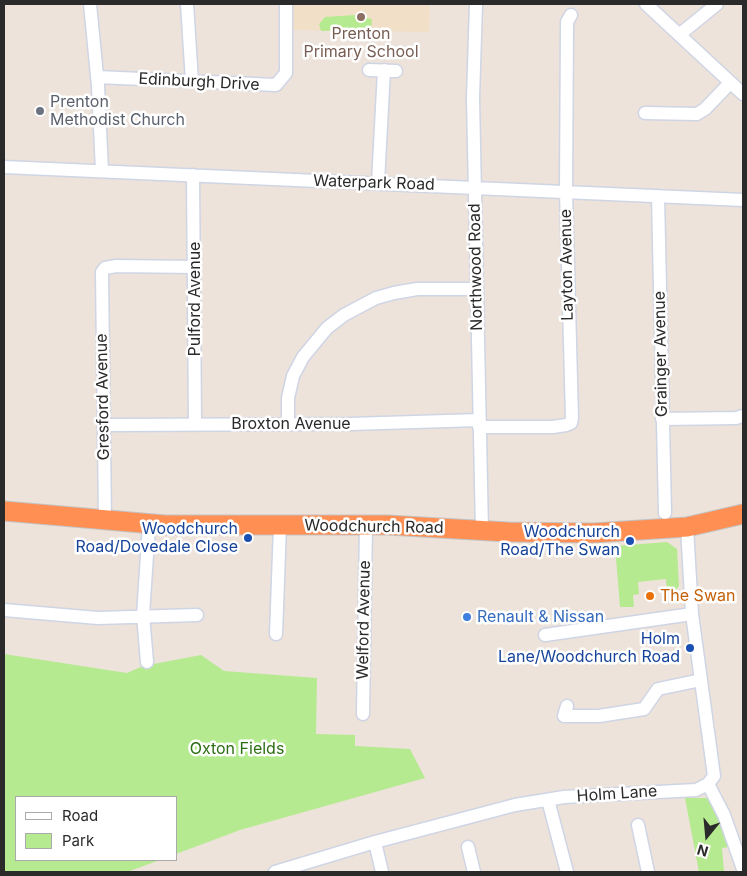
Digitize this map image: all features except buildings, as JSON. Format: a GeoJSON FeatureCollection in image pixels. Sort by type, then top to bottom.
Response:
{"type":"FeatureCollection","features":[{"type":"Feature","properties":{"kind":"highway","name":"Woodchurch Road"},"geometry":{"type":"LineString","coordinates":[[4,511],[148,525],[366,525],[593,533],[688,528],[743,514]]}},
{"type":"Feature","properties":{"kind":"street"},"geometry":{"type":"LineString","coordinates":[[90,4],[97,77],[102,171]]}},
{"type":"Feature","properties":{"kind":"street"},"geometry":{"type":"LineString","coordinates":[[187,4],[192,81]]}},
{"type":"Feature","properties":{"kind":"street","name":"Edinburgh Drive"},"geometry":{"type":"LineString","coordinates":[[97,77],[276,85],[282,80],[286,72],[286,4]]}},
{"type":"Feature","properties":{"kind":"street","name":"Northwood Road"},"geometry":{"type":"LineString","coordinates":[[476,4],[473,98],[474,187],[482,530]]}},
{"type":"Feature","properties":{"kind":"street"},"geometry":{"type":"LineString","coordinates":[[646,4],[743,94]]}},
{"type":"Feature","properties":{"kind":"street"},"geometry":{"type":"LineString","coordinates":[[679,35],[717,4]]}},
{"type":"Feature","properties":{"kind":"street","name":"Layton Avenue"},"geometry":{"type":"LineString","coordinates":[[479,424],[553,427],[566,425],[570,423],[572,418],[566,191],[567,22],[571,15]]}},
{"type":"Feature","properties":{"kind":"street"},"geometry":{"type":"LineString","coordinates":[[369,70],[390,71],[378,183]]}},
{"type":"Feature","properties":{"kind":"street"},"geometry":{"type":"LineString","coordinates":[[651,110],[697,114],[730,83]]}},
{"type":"Feature","properties":{"kind":"street","name":"Waterpark Road"},"geometry":{"type":"LineString","coordinates":[[4,167],[743,200]]}},
{"type":"Feature","properties":{"kind":"street","name":"Pulford Avenue"},"geometry":{"type":"LineString","coordinates":[[193,175],[196,424]]}},
{"type":"Feature","properties":{"kind":"street","name":"Grainger Avenue"},"geometry":{"type":"LineString","coordinates":[[658,196],[665,513]]}},
{"type":"Feature","properties":{"kind":"street","name":"Gresford Avenue"},"geometry":{"type":"LineString","coordinates":[[105,522],[102,272],[105,268],[116,266],[195,267]]}},
{"type":"Feature","properties":{"kind":"street"},"geometry":{"type":"LineString","coordinates":[[288,424],[288,398],[293,376],[303,357],[327,328],[344,315],[376,298],[394,293],[417,289],[476,289]]}},
{"type":"Feature","properties":{"kind":"street"},"geometry":{"type":"LineString","coordinates":[[662,419],[736,418],[743,416]]}},
{"type":"Feature","properties":{"kind":"street","name":"Broxton Avenue"},"geometry":{"type":"LineString","coordinates":[[104,425],[479,424]]}},
{"type":"Feature","properties":{"kind":"street"},"geometry":{"type":"LineString","coordinates":[[147,662],[143,615],[148,525]]}},
{"type":"Feature","properties":{"kind":"street","name":"Welford Avenue"},"geometry":{"type":"LineString","coordinates":[[363,714],[366,525]]}},
{"type":"Feature","properties":{"kind":"street"},"geometry":{"type":"LineString","coordinates":[[276,634],[280,526]]}},
{"type":"Feature","properties":{"kind":"street"},"geometry":{"type":"LineString","coordinates":[[688,528],[692,614],[714,776],[708,784],[724,815],[743,869]]}},
{"type":"Feature","properties":{"kind":"street"},"geometry":{"type":"LineString","coordinates":[[4,610],[98,618],[143,615],[197,615]]}},
{"type":"Feature","properties":{"kind":"street"},"geometry":{"type":"LineString","coordinates":[[544,635],[692,614]]}},
{"type":"Feature","properties":{"kind":"street"},"geometry":{"type":"LineString","coordinates":[[567,706],[564,716],[599,716],[644,709],[658,689],[701,680]]}},
{"type":"Feature","properties":{"kind":"street","name":"Holm Lane"},"geometry":{"type":"LineString","coordinates":[[275,872],[448,821],[514,805],[650,791],[696,790],[708,784]]}},
{"type":"Feature","properties":{"kind":"street"},"geometry":{"type":"LineString","coordinates":[[548,800],[567,872]]}},
{"type":"Feature","properties":{"kind":"street"},"geometry":{"type":"LineString","coordinates":[[638,825],[646,872]]}},
{"type":"Feature","properties":{"kind":"street"},"geometry":{"type":"LineString","coordinates":[[375,842],[382,872]]}},
{"type":"Feature","properties":{"kind":"street"},"geometry":{"type":"LineString","coordinates":[[468,847],[474,872]]}},
{"type":"Feature","properties":{"kind":"shaded area","name":"Prenton Primary School"},"geometry":{"type":"Polygon","coordinates":[[[291,4],[430,4],[429,32],[293,30],[291,4]]]}},
{"type":"Feature","properties":{"kind":"green space"},"geometry":{"type":"Polygon","coordinates":[[[354,15],[372,19],[371,29],[321,31],[319,24],[325,17],[354,15]]]}},
{"type":"Feature","properties":{"kind":"green space"},"geometry":{"type":"Polygon","coordinates":[[[667,542],[677,549],[679,586],[676,590],[667,591],[666,579],[638,582],[639,594],[633,595],[634,607],[620,607],[615,546],[667,542]]]}},
{"type":"Feature","properties":{"kind":"green space","name":"Oxton Fields"},"geometry":{"type":"Polygon","coordinates":[[[4,654],[127,673],[143,666],[201,655],[224,671],[317,678],[316,734],[355,735],[355,746],[410,749],[425,778],[240,830],[178,853],[178,796],[15,796],[15,861],[157,861],[127,872],[4,872],[4,654]]]}},
{"type":"Feature","properties":{"kind":"green space"},"geometry":{"type":"Polygon","coordinates":[[[685,798],[711,798],[719,821],[727,829],[729,847],[722,848],[724,872],[699,872],[685,798]]]}},
{"type":"Feature","properties":{"kind":"place","name":"Prenton Primary School"},"geometry":{"type":"Point","coordinates":[361,17]}},
{"type":"Feature","properties":{"kind":"place","name":"Prenton Methodist Church"},"geometry":{"type":"Point","coordinates":[40,111]}},
{"type":"Feature","properties":{"kind":"place","name":"Woodchurch Road/Dovedale Close"},"geometry":{"type":"Point","coordinates":[248,538]}},
{"type":"Feature","properties":{"kind":"place","name":"Woodchurch Road/The Swan"},"geometry":{"type":"Point","coordinates":[630,541]}},
{"type":"Feature","properties":{"kind":"place","name":"The Swan"},"geometry":{"type":"Point","coordinates":[650,596]}},
{"type":"Feature","properties":{"kind":"place","name":"Renault & Nissan"},"geometry":{"type":"Point","coordinates":[467,617]}},
{"type":"Feature","properties":{"kind":"place","name":"Holm Lane/Woodchurch Road"},"geometry":{"type":"Point","coordinates":[690,648]}}]}
